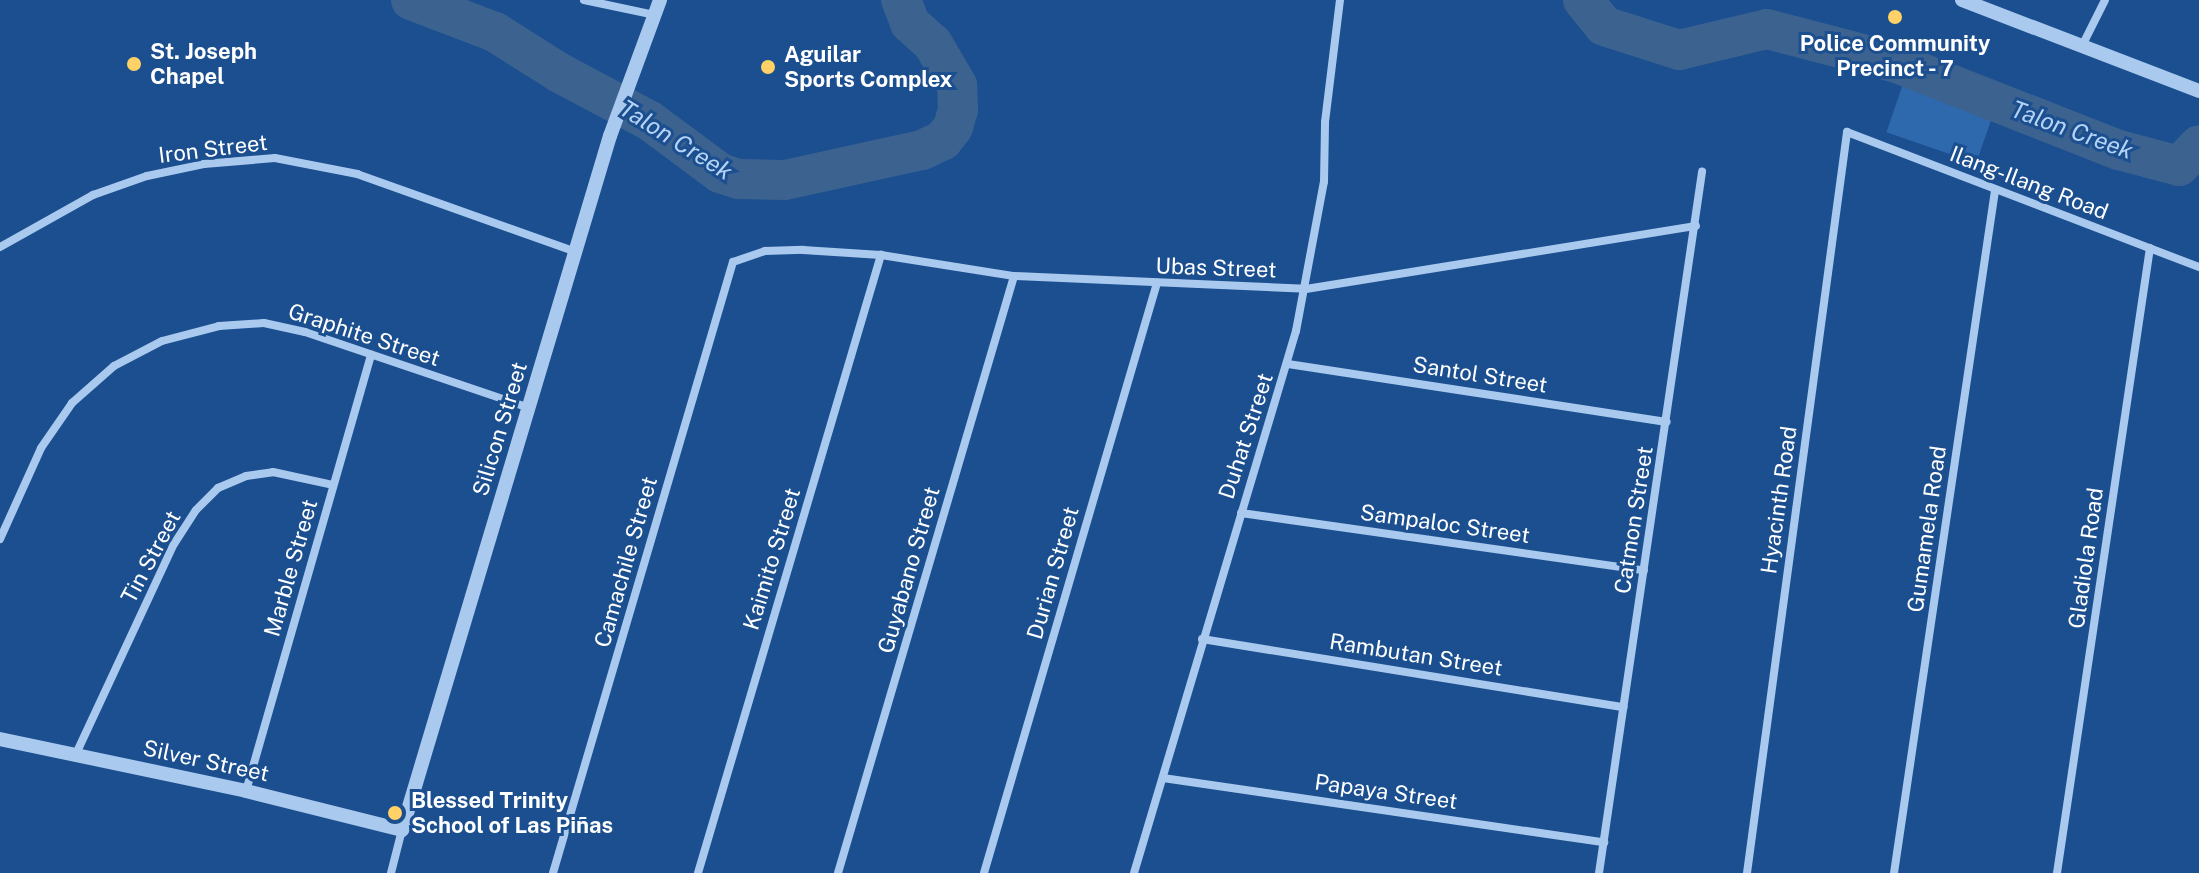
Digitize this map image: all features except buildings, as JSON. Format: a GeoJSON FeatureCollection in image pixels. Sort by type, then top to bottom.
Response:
{"type":"FeatureCollection","features":[{"type":"Feature","properties":{"kind":"street"},"geometry":{"type":"LineString","coordinates":[[584,0],[655,15]]}},
{"type":"Feature","properties":{"kind":"street","name":"Silicon Street"},"geometry":{"type":"LineString","coordinates":[[391,873],[610,136],[660,0]]}},
{"type":"Feature","properties":{"kind":"street","name":"Duhat Street"},"geometry":{"type":"LineString","coordinates":[[1134,873],[1202,639],[1288,364],[1306,289],[1324,182],[1325,122],[1340,0]]}},
{"type":"Feature","properties":{"kind":"street"},"geometry":{"type":"LineString","coordinates":[[2082,46],[2105,0]]}},
{"type":"Feature","properties":{"kind":"street"},"geometry":{"type":"LineString","coordinates":[[1968,1],[2192,88]]}},
{"type":"Feature","properties":{"kind":"street","name":"Ilang-Ilang Road"},"geometry":{"type":"LineString","coordinates":[[1847,132],[2199,267]]}},
{"type":"Feature","properties":{"kind":"street","name":"Hyacinth Road"},"geometry":{"type":"LineString","coordinates":[[1747,873],[1847,132]]}},
{"type":"Feature","properties":{"kind":"street","name":"Iron Street"},"geometry":{"type":"LineString","coordinates":[[0,247],[93,195],[147,176],[204,164],[275,158],[357,174],[576,252]]}},
{"type":"Feature","properties":{"kind":"street","name":"Catmon Street"},"geometry":{"type":"LineString","coordinates":[[1599,873],[1702,172]]}},
{"type":"Feature","properties":{"kind":"street","name":"Gumamela Road"},"geometry":{"type":"LineString","coordinates":[[1894,873],[1995,191]]}},
{"type":"Feature","properties":{"kind":"street","name":"Ubas Street"},"geometry":{"type":"LineString","coordinates":[[733,262],[765,251],[881,255],[1014,276],[1306,289],[1696,226]]}},
{"type":"Feature","properties":{"kind":"street","name":"Gladiola Road"},"geometry":{"type":"LineString","coordinates":[[2057,873],[2150,248]]}},
{"type":"Feature","properties":{"kind":"street","name":"Kaimito Street"},"geometry":{"type":"LineString","coordinates":[[698,873],[881,255]]}},
{"type":"Feature","properties":{"kind":"street","name":"Camachile Street"},"geometry":{"type":"LineString","coordinates":[[553,873],[733,262]]}},
{"type":"Feature","properties":{"kind":"street","name":"Guyabano Street"},"geometry":{"type":"LineString","coordinates":[[838,873],[1014,276]]}},
{"type":"Feature","properties":{"kind":"street","name":"Durian Street"},"geometry":{"type":"LineString","coordinates":[[984,873],[1157,283]]}},
{"type":"Feature","properties":{"kind":"street","name":"Graphite Street"},"geometry":{"type":"LineString","coordinates":[[0,539],[41,448],[72,403],[114,366],[162,341],[219,326],[264,323],[529,408]]}},
{"type":"Feature","properties":{"kind":"street","name":"Marble Street"},"geometry":{"type":"LineString","coordinates":[[246,791],[371,355]]}},
{"type":"Feature","properties":{"kind":"street","name":"Santol Street"},"geometry":{"type":"LineString","coordinates":[[1288,364],[1667,422]]}},
{"type":"Feature","properties":{"kind":"street","name":"Tin Street"},"geometry":{"type":"LineString","coordinates":[[75,757],[174,544],[196,510],[218,488],[246,476],[273,472],[333,485]]}},
{"type":"Feature","properties":{"kind":"street","name":"Sampaloc Street"},"geometry":{"type":"LineString","coordinates":[[1241,513],[1644,570]]}},
{"type":"Feature","properties":{"kind":"street","name":"Rambutan Street"},"geometry":{"type":"LineString","coordinates":[[1202,639],[1624,707]]}},
{"type":"Feature","properties":{"kind":"street","name":"Silver Street"},"geometry":{"type":"LineString","coordinates":[[0,739],[246,791],[402,830]]}},
{"type":"Feature","properties":{"kind":"street","name":"Papaya Street"},"geometry":{"type":"LineString","coordinates":[[1163,778],[1604,842]]}},
{"type":"Feature","properties":{"kind":"shaded area"},"geometry":{"type":"Polygon","coordinates":[[[1903,84],[1993,115],[1976,163],[1886,132],[1903,84]]]}},
{"type":"Feature","properties":{"kind":"waterway","name":"Talon Creek"},"geometry":{"type":"LineString","coordinates":[[411,0],[495,32],[558,72],[650,121],[720,173],[739,179],[785,180],[922,150],[943,140],[953,127],[958,110],[957,85],[933,44],[910,23],[901,0]]}},
{"type":"Feature","properties":{"kind":"waterway","name":"Talon Creek"},"geometry":{"type":"LineString","coordinates":[[1583,0],[1604,26],[1679,50],[1767,29],[1894,62],[2119,150],[2179,166],[2199,145]]}},
{"type":"Feature","properties":{"kind":"place","name":"Police Community Precinct - 7"},"geometry":{"type":"Point","coordinates":[1895,17]}},
{"type":"Feature","properties":{"kind":"place","name":"St. Joseph Chapel"},"geometry":{"type":"Point","coordinates":[134,64]}},
{"type":"Feature","properties":{"kind":"place","name":"Aguilar Sports Complex"},"geometry":{"type":"Point","coordinates":[768,67]}},
{"type":"Feature","properties":{"kind":"place","name":"Blessed Trinity School of Las Piñas"},"geometry":{"type":"Point","coordinates":[395,813]}}]}
